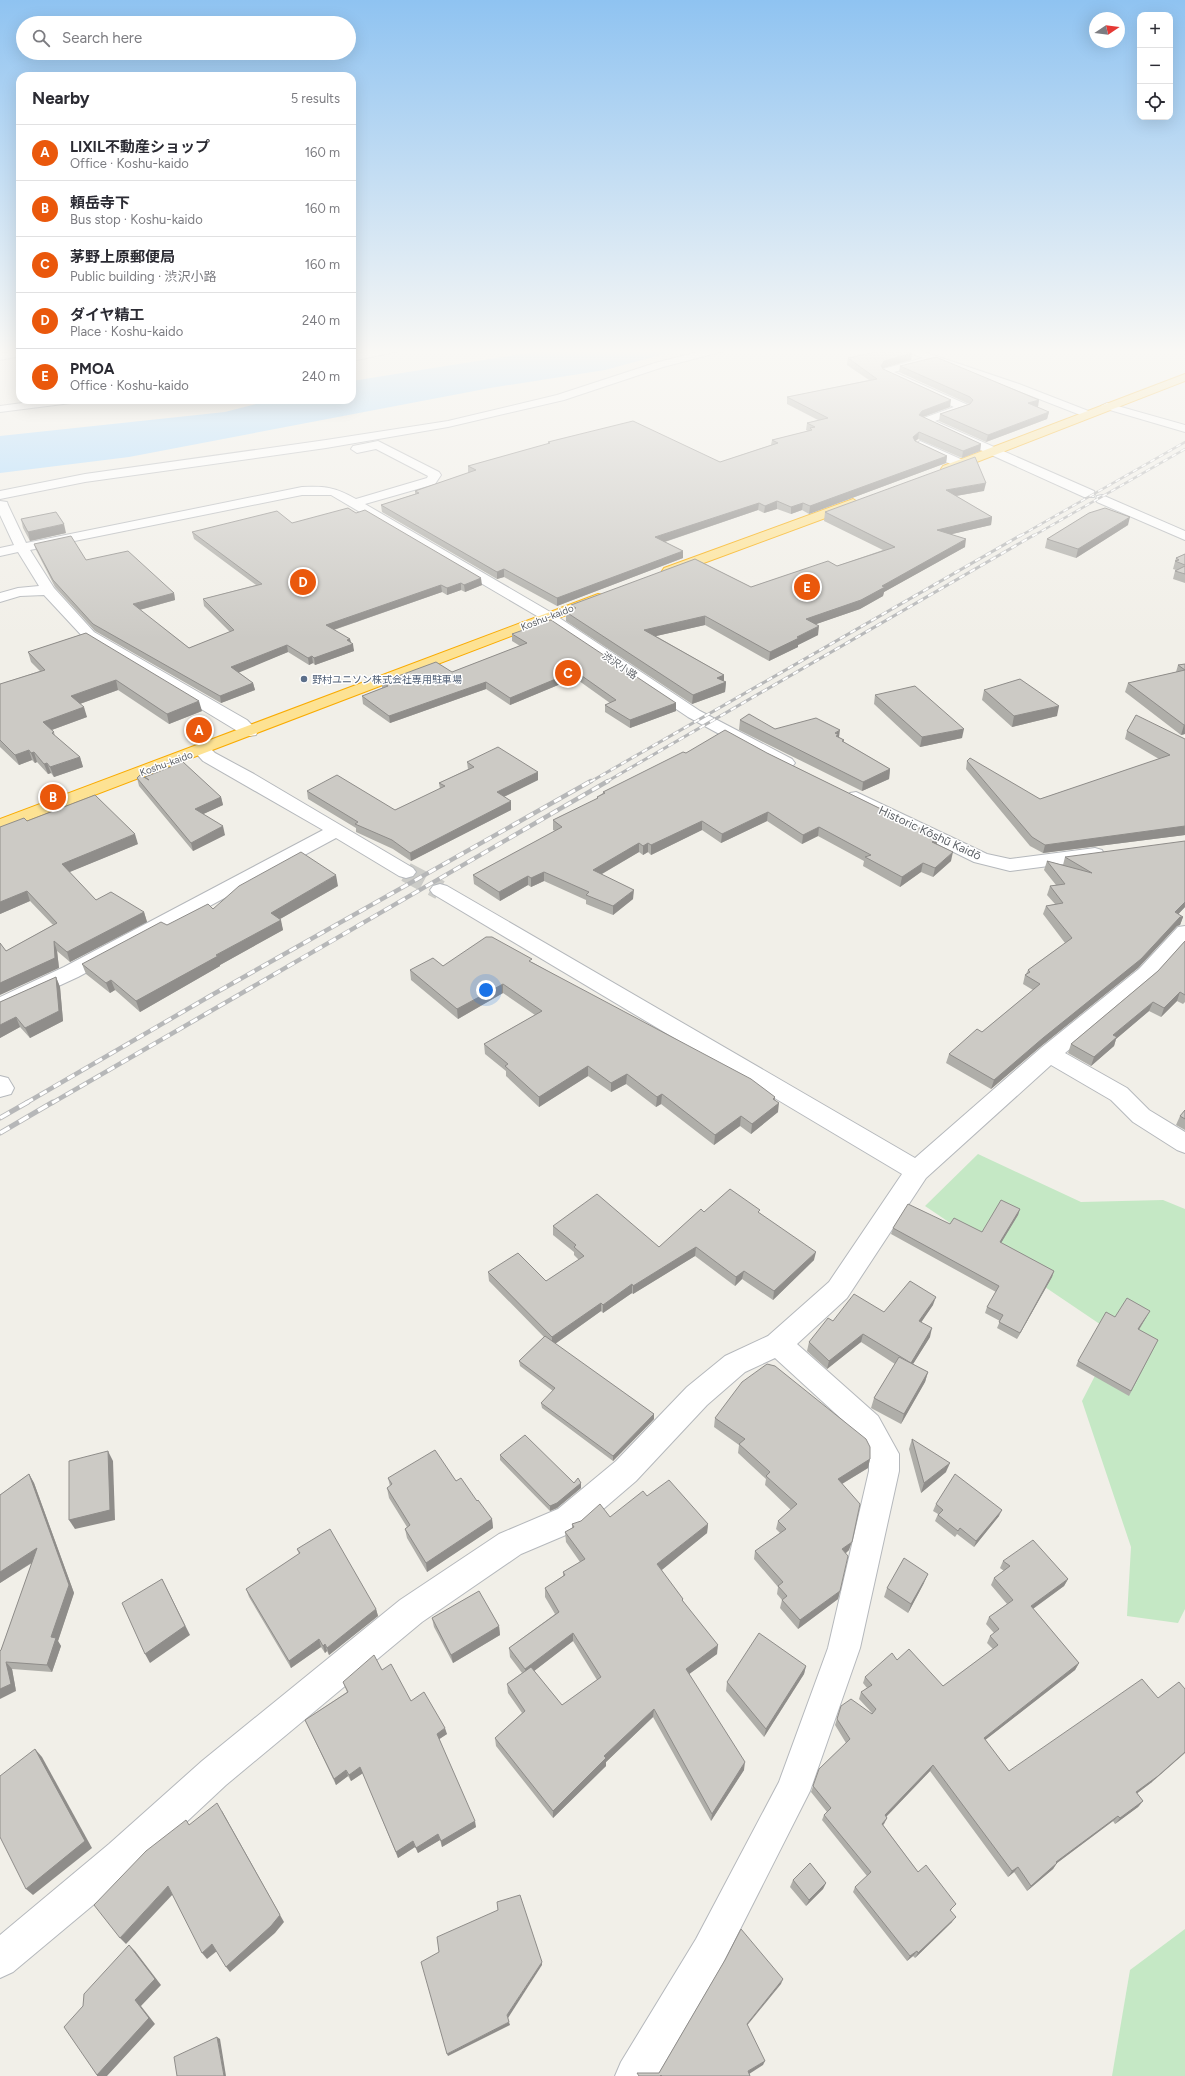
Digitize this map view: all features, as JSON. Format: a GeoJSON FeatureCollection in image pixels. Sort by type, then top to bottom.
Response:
{"type":"FeatureCollection","features":[{"type":"Feature","properties":{"kind":"highway"},"geometry":{"type":"LineString","coordinates":[[932,474],[1009,446]]}},
{"type":"Feature","properties":{"kind":"highway"},"geometry":{"type":"LineString","coordinates":[[659,575],[867,498]]}},
{"type":"Feature","properties":{"kind":"highway","name":"Koshu-kaido"},"geometry":{"type":"LineString","coordinates":[[0,825],[250,732],[607,594]]}},
{"type":"Feature","properties":{"kind":"street"},"geometry":{"type":"LineString","coordinates":[[1,502],[85,478],[312,446]]}},
{"type":"Feature","properties":{"kind":"street"},"geometry":{"type":"LineString","coordinates":[[1,502],[372,446]]}},
{"type":"Feature","properties":{"kind":"street"},"geometry":{"type":"LineString","coordinates":[[355,503],[431,482],[435,475],[380,446]]}},
{"type":"Feature","properties":{"kind":"street"},"geometry":{"type":"LineString","coordinates":[[923,446],[961,464]]}},
{"type":"Feature","properties":{"kind":"street"},"geometry":{"type":"LineString","coordinates":[[980,446],[1089,494]]}},
{"type":"Feature","properties":{"kind":"street","name":"渋沢小路"},"geometry":{"type":"LineString","coordinates":[[0,552],[302,491],[323,490],[335,492],[547,616],[694,714],[802,771]]}},
{"type":"Feature","properties":{"kind":"street"},"geometry":{"type":"LineString","coordinates":[[1102,500],[1185,536]]}},
{"type":"Feature","properties":{"kind":"street"},"geometry":{"type":"LineString","coordinates":[[1,502],[22,548],[48,590],[89,635],[241,724],[250,732]]}},
{"type":"Feature","properties":{"kind":"street"},"geometry":{"type":"LineString","coordinates":[[0,598],[18,592],[48,590]]}},
{"type":"Feature","properties":{"kind":"street"},"geometry":{"type":"LineString","coordinates":[[202,750],[210,757],[337,830],[406,872]]}},
{"type":"Feature","properties":{"kind":"street","name":"Historic Kōshū Kaidō"},"geometry":{"type":"LineString","coordinates":[[838,788],[981,858],[1010,865],[1115,852]]}},
{"type":"Feature","properties":{"kind":"street"},"geometry":{"type":"LineString","coordinates":[[0,1006],[71,972],[337,830]]}},
{"type":"Feature","properties":{"kind":"street"},"geometry":{"type":"LineString","coordinates":[[440,890],[916,1171]]}},
{"type":"Feature","properties":{"kind":"street"},"geometry":{"type":"LineString","coordinates":[[0,1959],[122,1857],[214,1773],[411,1611],[510,1544],[569,1518],[626,1471],[703,1391],[735,1364],[778,1344],[838,1290],[916,1171],[1049,1054],[1146,974],[1185,932]]}},
{"type":"Feature","properties":{"kind":"street"},"geometry":{"type":"LineString","coordinates":[[1049,1054],[1119,1094],[1141,1116],[1185,1144]]}},
{"type":"Feature","properties":{"kind":"street"},"geometry":{"type":"LineString","coordinates":[[0,1084],[3,1088],[0,1089]]}},
{"type":"Feature","properties":{"kind":"street"},"geometry":{"type":"LineString","coordinates":[[635,2076],[709,1952],[793,1791],[844,1648],[884,1472],[884,1454],[868,1425],[778,1344]]}},
{"type":"Feature","properties":{"kind":"green space"},"geometry":{"type":"Polygon","coordinates":[[[978,1154],[1081,1202],[1163,1200],[1185,1209],[1185,1609],[1178,1623],[1127,1616],[1131,1547],[1082,1401],[1116,1335],[925,1206],[978,1154]]]}},
{"type":"Feature","properties":{"kind":"green space"},"geometry":{"type":"Polygon","coordinates":[[[1185,1929],[1185,2076],[1112,2076],[1130,1970],[1185,1929]]]}},
{"type":"Feature","properties":{"kind":"water"},"geometry":{"type":"Polygon","coordinates":[[[0,446],[187,446],[129,457],[0,473],[0,446]]]}},
{"type":"Feature","properties":{"kind":"building"},"geometry":{"type":"Polygon","coordinates":[[[540,446],[686,446],[720,462],[769,446],[925,446],[947,456],[810,506],[803,503],[791,507],[777,501],[765,506],[759,503],[655,537],[683,551],[557,598],[504,569],[497,572],[381,505],[419,493],[415,491],[476,470],[468,466],[540,446]]]}},
{"type":"Feature","properties":{"kind":"building"},"geometry":{"type":"Polygon","coordinates":[[[951,446],[976,446],[963,451],[951,446]]]}},
{"type":"Feature","properties":{"kind":"building"},"geometry":{"type":"Polygon","coordinates":[[[975,457],[986,483],[946,490],[992,517],[937,530],[966,539],[882,586],[885,587],[861,600],[806,619],[819,626],[797,637],[799,638],[770,652],[705,616],[644,630],[724,675],[717,678],[726,682],[693,695],[566,612],[576,608],[571,605],[695,559],[751,587],[828,561],[837,566],[895,547],[825,512],[975,457]]]}},
{"type":"Feature","properties":{"kind":"building"},"geometry":{"type":"Polygon","coordinates":[[[348,508],[356,513],[365,510],[481,578],[464,585],[461,583],[447,588],[441,585],[326,625],[350,639],[347,640],[353,644],[314,658],[312,656],[308,658],[287,645],[231,667],[253,683],[220,696],[93,624],[53,580],[34,544],[71,536],[86,560],[128,551],[174,593],[133,604],[189,648],[234,630],[203,599],[262,584],[192,532],[277,511],[292,523],[348,508]]]}},
{"type":"Feature","properties":{"kind":"building"},"geometry":{"type":"Polygon","coordinates":[[[1105,508],[1130,517],[1078,549],[1047,539],[1089,513],[1105,508]]]}},
{"type":"Feature","properties":{"kind":"building"},"geometry":{"type":"Polygon","coordinates":[[[56,512],[64,524],[28,532],[21,519],[56,512]]]}},
{"type":"Feature","properties":{"kind":"building"},"geometry":{"type":"Polygon","coordinates":[[[1185,554],[1185,565],[1175,561],[1179,560],[1176,558],[1185,554]]]}},
{"type":"Feature","properties":{"kind":"building"},"geometry":{"type":"Polygon","coordinates":[[[1185,566],[1185,574],[1175,571],[1185,566]]]}},
{"type":"Feature","properties":{"kind":"building"},"geometry":{"type":"Polygon","coordinates":[[[551,620],[676,703],[630,720],[605,705],[616,700],[575,671],[510,698],[486,682],[389,716],[362,696],[388,686],[382,682],[436,662],[452,672],[527,643],[512,634],[551,620]]]}},
{"type":"Feature","properties":{"kind":"building"},"geometry":{"type":"Polygon","coordinates":[[[86,633],[199,701],[167,714],[116,680],[71,696],[84,707],[43,722],[54,732],[52,733],[80,757],[50,767],[47,763],[44,764],[34,752],[31,753],[29,750],[15,755],[0,740],[0,684],[45,670],[28,652],[86,633]]]}},
{"type":"Feature","properties":{"kind":"building"},"geometry":{"type":"Polygon","coordinates":[[[1185,664],[1185,670],[1178,665],[1185,664]]]}},
{"type":"Feature","properties":{"kind":"building"},"geometry":{"type":"Polygon","coordinates":[[[1185,670],[1185,725],[1128,683],[1185,670]]]}},
{"type":"Feature","properties":{"kind":"building"},"geometry":{"type":"Polygon","coordinates":[[[1020,679],[1059,706],[1014,716],[984,690],[1020,679]]]}},
{"type":"Feature","properties":{"kind":"building"},"geometry":{"type":"Polygon","coordinates":[[[915,686],[964,729],[922,737],[875,695],[915,686]]]}},
{"type":"Feature","properties":{"kind":"building"},"geometry":{"type":"Polygon","coordinates":[[[749,714],[775,729],[816,718],[840,730],[835,733],[839,735],[836,736],[844,740],[842,741],[890,769],[863,782],[740,720],[749,714]]]}},
{"type":"Feature","properties":{"kind":"building"},"geometry":{"type":"Polygon","coordinates":[[[1136,715],[1185,739],[1185,826],[1045,845],[1032,837],[967,761],[970,758],[1040,799],[1170,755],[1127,731],[1136,715]]]}},
{"type":"Feature","properties":{"kind":"building"},"geometry":{"type":"Polygon","coordinates":[[[725,730],[767,753],[938,837],[932,842],[953,852],[935,868],[923,863],[902,877],[865,857],[871,855],[819,827],[803,835],[768,812],[722,834],[702,821],[651,845],[648,843],[643,846],[639,843],[593,870],[634,890],[613,906],[586,895],[589,892],[544,872],[531,878],[528,876],[499,892],[473,875],[562,827],[553,820],[598,798],[597,797],[605,793],[603,792],[683,752],[686,753],[725,730]]]}},
{"type":"Feature","properties":{"kind":"building"},"geometry":{"type":"Polygon","coordinates":[[[498,747],[538,772],[497,792],[511,801],[410,853],[392,840],[355,824],[358,822],[307,791],[337,775],[395,810],[445,786],[439,783],[474,767],[467,762],[498,747]]]}},
{"type":"Feature","properties":{"kind":"building"},"geometry":{"type":"Polygon","coordinates":[[[183,762],[221,797],[195,809],[223,826],[191,843],[137,778],[140,775],[149,780],[145,777],[183,762]]]}},
{"type":"Feature","properties":{"kind":"building"},"geometry":{"type":"Polygon","coordinates":[[[95,795],[135,834],[62,864],[96,900],[111,892],[144,912],[67,952],[54,941],[55,958],[0,983],[0,943],[6,951],[57,923],[27,891],[0,902],[0,827],[24,818],[27,821],[95,795]]]}},
{"type":"Feature","properties":{"kind":"building"},"geometry":{"type":"Polygon","coordinates":[[[1185,841],[1185,902],[1175,912],[1183,917],[1180,917],[1141,959],[1043,1038],[994,1080],[949,1054],[977,1029],[982,1032],[1040,984],[1025,975],[1030,972],[1028,970],[1072,938],[1046,906],[1063,903],[1050,886],[1065,884],[1047,861],[1092,873],[1065,857],[1185,841]]]}},
{"type":"Feature","properties":{"kind":"building"},"geometry":{"type":"Polygon","coordinates":[[[301,852],[336,875],[271,913],[281,920],[136,1001],[111,980],[106,983],[82,964],[161,922],[167,925],[208,904],[213,909],[239,886],[301,852]]]}},
{"type":"Feature","properties":{"kind":"building"},"geometry":{"type":"Polygon","coordinates":[[[486,937],[492,937],[532,959],[529,961],[751,1079],[775,1097],[773,1099],[779,1103],[752,1124],[741,1116],[715,1135],[662,1094],[657,1097],[627,1074],[611,1083],[588,1066],[539,1097],[505,1066],[508,1064],[484,1044],[542,1011],[503,984],[457,1009],[410,970],[433,958],[443,966],[486,937]]]}},
{"type":"Feature","properties":{"kind":"building"},"geometry":{"type":"Polygon","coordinates":[[[1185,941],[1185,995],[1180,992],[1164,1008],[1153,1002],[1113,1035],[1117,1037],[1094,1057],[1071,1044],[1158,971],[1185,941]]]}},
{"type":"Feature","properties":{"kind":"building"},"geometry":{"type":"Polygon","coordinates":[[[56,977],[59,1011],[25,1028],[16,1017],[0,1025],[0,1002],[56,977]]]}},
{"type":"Feature","properties":{"kind":"building"},"geometry":{"type":"Polygon","coordinates":[[[1185,1110],[1185,1119],[1180,1116],[1185,1110]]]}},
{"type":"Feature","properties":{"kind":"building"},"geometry":{"type":"Polygon","coordinates":[[[730,1189],[760,1210],[758,1212],[816,1252],[774,1291],[744,1271],[736,1277],[696,1247],[633,1286],[632,1284],[603,1305],[601,1303],[552,1337],[488,1272],[518,1253],[546,1281],[584,1256],[574,1247],[576,1245],[553,1226],[597,1194],[659,1247],[701,1209],[704,1212],[730,1189]]]}},
{"type":"Feature","properties":{"kind":"building"},"geometry":{"type":"Polygon","coordinates":[[[1001,1200],[1020,1209],[1000,1242],[1054,1271],[1020,1333],[999,1322],[1003,1315],[987,1307],[999,1286],[893,1228],[908,1204],[950,1224],[954,1218],[982,1232],[1001,1200]]]}},
{"type":"Feature","properties":{"kind":"building"},"geometry":{"type":"Polygon","coordinates":[[[910,1281],[936,1297],[919,1321],[932,1328],[911,1363],[863,1334],[829,1361],[809,1342],[828,1318],[833,1321],[854,1294],[884,1312],[910,1281]]]}},
{"type":"Feature","properties":{"kind":"building"},"geometry":{"type":"Polygon","coordinates":[[[1127,1298],[1150,1311],[1138,1329],[1158,1340],[1131,1391],[1078,1361],[1106,1312],[1115,1317],[1127,1298]]]}},
{"type":"Feature","properties":{"kind":"building"},"geometry":{"type":"Polygon","coordinates":[[[545,1336],[654,1414],[613,1456],[541,1403],[555,1388],[519,1361],[545,1336]]]}},
{"type":"Feature","properties":{"kind":"building"},"geometry":{"type":"Polygon","coordinates":[[[899,1357],[928,1372],[904,1414],[874,1398],[899,1357]]]}},
{"type":"Feature","properties":{"kind":"building"},"geometry":{"type":"Polygon","coordinates":[[[767,1364],[775,1366],[866,1439],[870,1447],[870,1459],[838,1479],[860,1504],[852,1542],[842,1549],[848,1556],[840,1591],[800,1620],[782,1600],[787,1596],[778,1586],[783,1582],[755,1551],[786,1529],[778,1521],[797,1504],[766,1476],[770,1472],[739,1444],[745,1439],[715,1418],[742,1382],[767,1364]]]}},
{"type":"Feature","properties":{"kind":"building"},"geometry":{"type":"Polygon","coordinates":[[[525,1435],[574,1483],[578,1478],[581,1483],[557,1503],[550,1506],[500,1455],[525,1435]]]}},
{"type":"Feature","properties":{"kind":"building"},"geometry":{"type":"Polygon","coordinates":[[[912,1439],[950,1463],[924,1483],[912,1439]]]}},
{"type":"Feature","properties":{"kind":"building"},"geometry":{"type":"Polygon","coordinates":[[[435,1450],[456,1481],[461,1478],[492,1519],[426,1563],[405,1529],[410,1525],[387,1488],[392,1484],[388,1478],[435,1450]]]}},
{"type":"Feature","properties":{"kind":"building"},"geometry":{"type":"Polygon","coordinates":[[[108,1451],[110,1510],[69,1520],[69,1461],[108,1451]]]}},
{"type":"Feature","properties":{"kind":"building"},"geometry":{"type":"Polygon","coordinates":[[[29,1474],[69,1585],[51,1637],[56,1638],[47,1665],[6,1662],[11,1684],[0,1689],[0,1651],[37,1548],[0,1572],[0,1495],[29,1474]]]}},
{"type":"Feature","properties":{"kind":"building"},"geometry":{"type":"Polygon","coordinates":[[[955,1474],[1002,1510],[976,1541],[960,1528],[958,1531],[938,1515],[943,1510],[936,1504],[955,1474]]]}},
{"type":"Feature","properties":{"kind":"building"},"geometry":{"type":"Polygon","coordinates":[[[669,1480],[708,1524],[657,1564],[683,1599],[682,1600],[718,1645],[686,1669],[745,1762],[712,1814],[654,1709],[604,1756],[606,1758],[553,1811],[495,1738],[525,1711],[507,1684],[531,1667],[562,1705],[601,1677],[573,1633],[525,1669],[509,1648],[559,1612],[545,1588],[565,1575],[563,1572],[585,1559],[565,1532],[574,1527],[572,1524],[581,1521],[600,1504],[610,1517],[643,1491],[647,1496],[669,1480]]]}},
{"type":"Feature","properties":{"kind":"building"},"geometry":{"type":"Polygon","coordinates":[[[330,1529],[376,1609],[327,1648],[325,1644],[323,1646],[319,1639],[289,1661],[246,1589],[300,1553],[297,1549],[330,1529]]]}},
{"type":"Feature","properties":{"kind":"building"},"geometry":{"type":"Polygon","coordinates":[[[1033,1540],[1068,1579],[1031,1606],[1079,1663],[984,1738],[1009,1771],[1142,1679],[1158,1698],[1179,1682],[1185,1689],[1185,1752],[1158,1776],[1136,1792],[1143,1801],[1120,1818],[1118,1816],[1056,1862],[1057,1863],[1031,1886],[1018,1867],[1012,1871],[933,1765],[885,1815],[887,1818],[882,1824],[918,1872],[926,1865],[956,1904],[950,1910],[956,1917],[918,1953],[917,1951],[910,1956],[855,1887],[871,1872],[824,1815],[831,1808],[813,1786],[819,1769],[850,1739],[837,1719],[841,1706],[851,1699],[872,1714],[876,1709],[861,1692],[872,1685],[865,1677],[892,1653],[897,1660],[909,1649],[943,1686],[998,1645],[990,1636],[999,1629],[989,1617],[1013,1600],[994,1578],[1010,1566],[1003,1561],[1033,1540]]]}},
{"type":"Feature","properties":{"kind":"building"},"geometry":{"type":"Polygon","coordinates":[[[904,1558],[928,1574],[911,1604],[887,1588],[904,1558]]]}},
{"type":"Feature","properties":{"kind":"building"},"geometry":{"type":"Polygon","coordinates":[[[162,1579],[185,1626],[145,1654],[122,1603],[162,1579]]]}},
{"type":"Feature","properties":{"kind":"building"},"geometry":{"type":"Polygon","coordinates":[[[479,1591],[499,1626],[451,1655],[432,1618],[479,1591]]]}},
{"type":"Feature","properties":{"kind":"building"},"geometry":{"type":"Polygon","coordinates":[[[759,1633],[806,1666],[766,1729],[727,1682],[759,1633]]]}},
{"type":"Feature","properties":{"kind":"building"},"geometry":{"type":"Polygon","coordinates":[[[374,1655],[382,1670],[391,1664],[411,1701],[424,1692],[445,1728],[437,1734],[475,1821],[441,1841],[438,1834],[416,1848],[413,1841],[396,1852],[360,1767],[349,1775],[346,1770],[334,1779],[305,1720],[348,1692],[343,1682],[374,1655]]]}},
{"type":"Feature","properties":{"kind":"building"},"geometry":{"type":"Polygon","coordinates":[[[35,1749],[85,1841],[26,1889],[0,1837],[0,1776],[35,1749]]]}},
{"type":"Feature","properties":{"kind":"building"},"geometry":{"type":"Polygon","coordinates":[[[217,1803],[280,1915],[271,1926],[226,1967],[212,1944],[202,1953],[168,1886],[120,1938],[94,1905],[146,1851],[186,1820],[189,1825],[217,1803]]]}},
{"type":"Feature","properties":{"kind":"building"},"geometry":{"type":"Polygon","coordinates":[[[810,1863],[826,1883],[809,1900],[793,1880],[810,1863]]]}},
{"type":"Feature","properties":{"kind":"building"},"geometry":{"type":"Polygon","coordinates":[[[520,1895],[542,1962],[507,2015],[509,2022],[447,2054],[421,1962],[439,1952],[437,1937],[498,1910],[497,1902],[520,1895]]]}},
{"type":"Feature","properties":{"kind":"building"},"geometry":{"type":"Polygon","coordinates":[[[741,1929],[783,1979],[747,2024],[765,2061],[748,2071],[750,2076],[639,2076],[637,2073],[659,2073],[725,1960],[741,1929]]]}},
{"type":"Feature","properties":{"kind":"building"},"geometry":{"type":"Polygon","coordinates":[[[129,1945],[155,1979],[135,2000],[149,2018],[97,2075],[64,2027],[83,2006],[84,1994],[129,1945]]]}},
{"type":"Feature","properties":{"kind":"building"},"geometry":{"type":"Polygon","coordinates":[[[217,2037],[224,2076],[177,2076],[174,2057],[217,2037]]]}},
{"type":"Feature","properties":{"kind":"tunnel"},"geometry":{"type":"LineString","coordinates":[[406,872],[440,890]]}},
{"type":"Feature","properties":{"kind":"railway"},"geometry":{"type":"LineString","coordinates":[[1020,536],[1178,446]]}},
{"type":"Feature","properties":{"kind":"railway"},"geometry":{"type":"LineString","coordinates":[[1033,536],[1185,449]]}},
{"type":"Feature","properties":{"kind":"railway"},"geometry":{"type":"LineString","coordinates":[[590,782],[1021,535]]}},
{"type":"Feature","properties":{"kind":"railway"},"geometry":{"type":"LineString","coordinates":[[606,782],[1034,535]]}},
{"type":"Feature","properties":{"kind":"railway"},"geometry":{"type":"LineString","coordinates":[[26,1103],[210,996],[591,781]]}},
{"type":"Feature","properties":{"kind":"railway"},"geometry":{"type":"LineString","coordinates":[[52,1103],[608,781]]}},
{"type":"Feature","properties":{"kind":"railway"},"geometry":{"type":"LineString","coordinates":[[0,1118],[28,1102]]}},
{"type":"Feature","properties":{"kind":"railway"},"geometry":{"type":"LineString","coordinates":[[0,1133],[53,1102]]}},
{"type":"Feature","properties":{"kind":"place","name":"ダイヤ精工"},"geometry":{"type":"Point","coordinates":[303,582]}},
{"type":"Feature","properties":{"kind":"place","name":"PMOA"},"geometry":{"type":"Point","coordinates":[807,587]}},
{"type":"Feature","properties":{"kind":"place","name":"茅野上原郵便局"},"geometry":{"type":"Point","coordinates":[568,673]}},
{"type":"Feature","properties":{"kind":"place","name":"野村ユニソン株式会社専用駐車場"},"geometry":{"type":"Point","coordinates":[304,679]}},
{"type":"Feature","properties":{"kind":"place","name":"LIXIL不動産ショップ"},"geometry":{"type":"Point","coordinates":[199,730]}},
{"type":"Feature","properties":{"kind":"place","name":"頼岳寺下"},"geometry":{"type":"Point","coordinates":[53,797]}}]}
